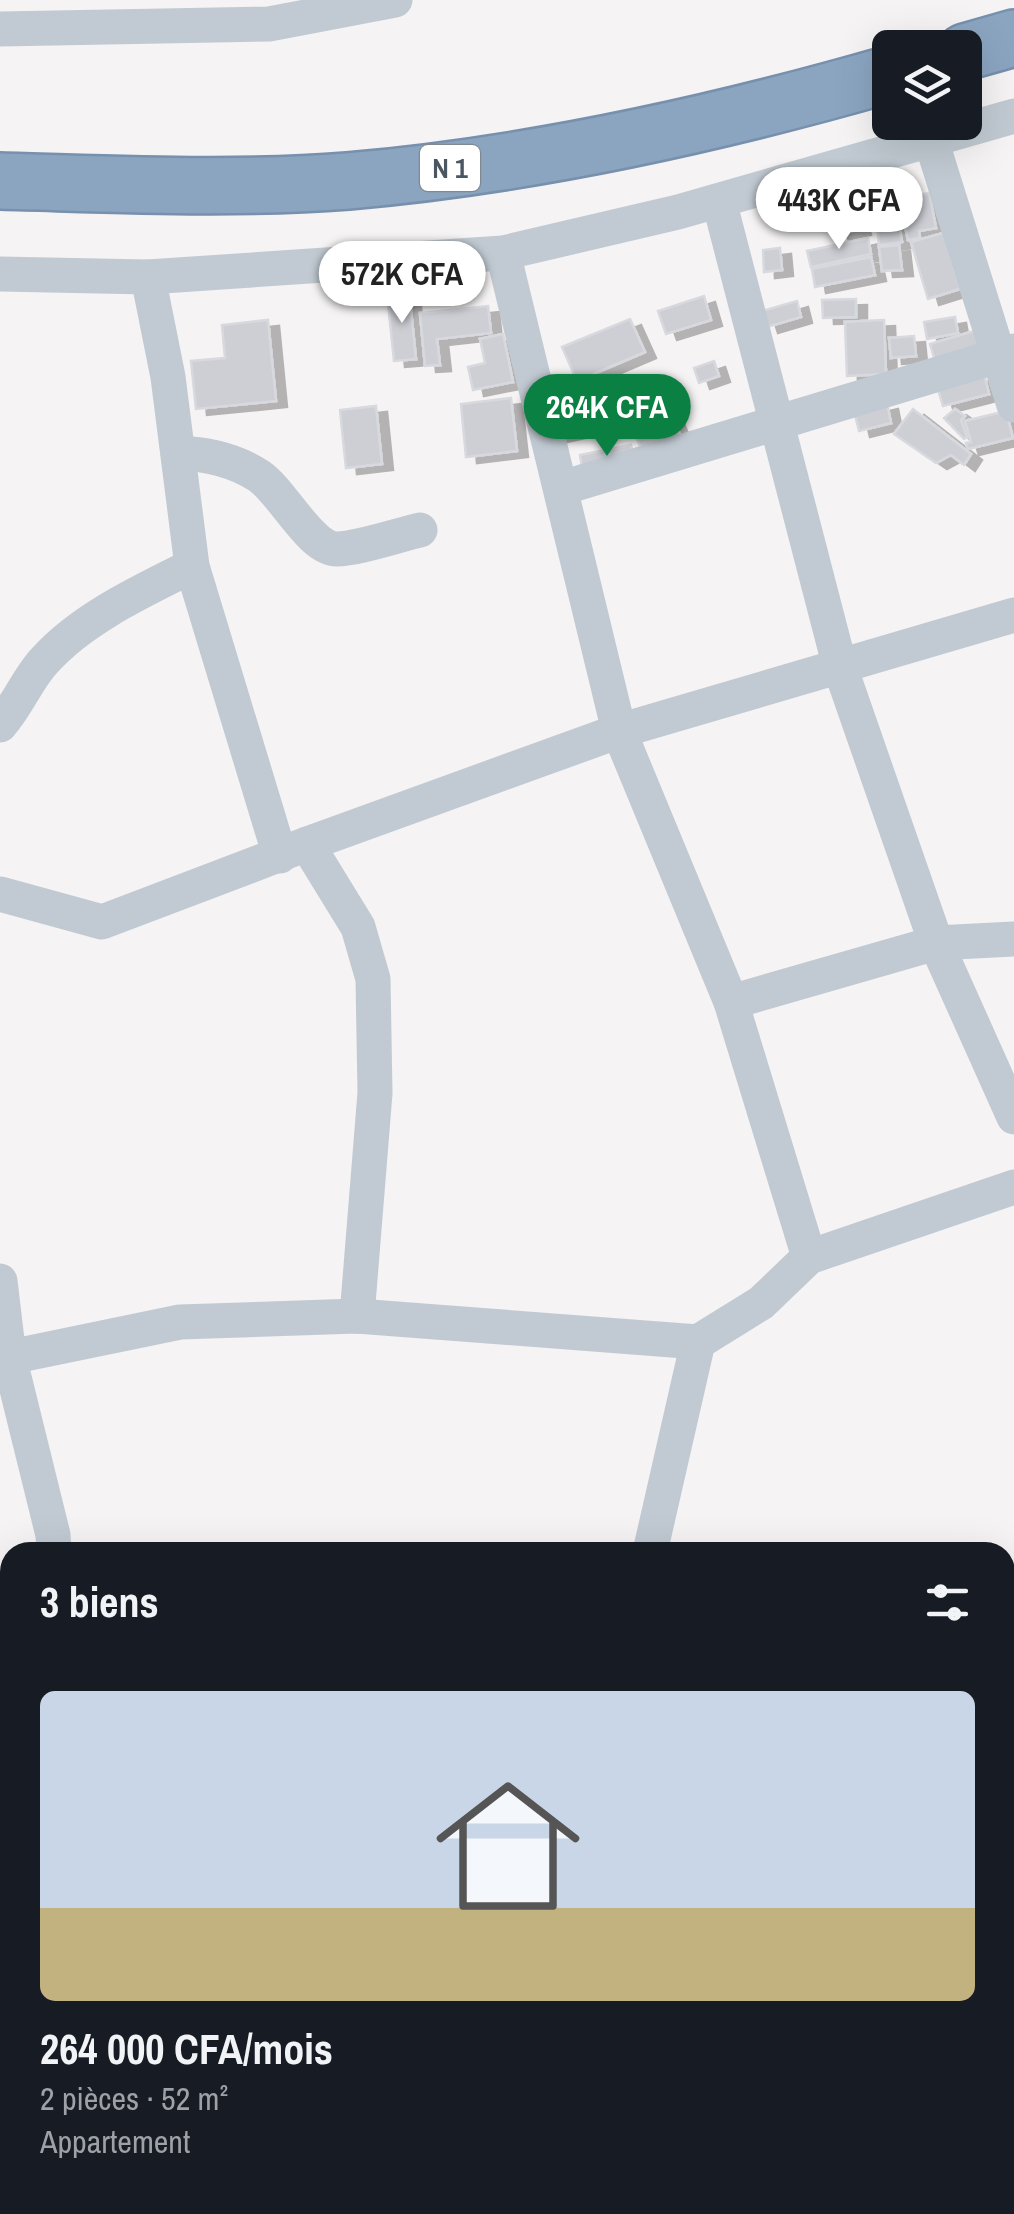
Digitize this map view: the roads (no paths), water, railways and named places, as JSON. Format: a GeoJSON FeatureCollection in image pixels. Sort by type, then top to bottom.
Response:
{"type":"FeatureCollection","features":[{"type":"Feature","properties":{"kind":"highway"},"geometry":{"type":"LineString","coordinates":[[982,47],[1014,38]]}},
{"type":"Feature","properties":{"kind":"highway","name":"N 1"},"geometry":{"type":"LineString","coordinates":[[0,181],[183,186],[347,181],[504,162],[651,136],[872,79]]}},
{"type":"Feature","properties":{"kind":"street"},"geometry":{"type":"LineString","coordinates":[[0,29],[269,24],[394,0]]}},
{"type":"Feature","properties":{"kind":"street"},"geometry":{"type":"LineString","coordinates":[[982,125],[1014,116]]}},
{"type":"Feature","properties":{"kind":"street"},"geometry":{"type":"LineString","coordinates":[[0,274],[148,277],[503,253],[719,201],[931,140],[1006,355],[1014,405]]}},
{"type":"Feature","properties":{"kind":"street"},"geometry":{"type":"LineString","coordinates":[[719,201],[840,667],[936,942],[1014,1118]]}},
{"type":"Feature","properties":{"kind":"street"},"geometry":{"type":"LineString","coordinates":[[503,253],[620,731],[732,1002],[810,1257]]}},
{"type":"Feature","properties":{"kind":"street"},"geometry":{"type":"LineString","coordinates":[[148,277],[168,377],[192,566],[293,850],[358,927],[373,979],[375,1093],[357,1316]]}},
{"type":"Feature","properties":{"kind":"street"},"geometry":{"type":"LineString","coordinates":[[562,488],[1006,355]]}},
{"type":"Feature","properties":{"kind":"street"},"geometry":{"type":"LineString","coordinates":[[178,453],[213,456],[262,477],[281,494],[321,544],[336,549],[420,530]]}},
{"type":"Feature","properties":{"kind":"street"},"geometry":{"type":"LineString","coordinates":[[0,725],[44,661],[72,636],[192,566]]}},
{"type":"Feature","properties":{"kind":"street"},"geometry":{"type":"LineString","coordinates":[[0,894],[102,922],[620,731],[1014,615]]}},
{"type":"Feature","properties":{"kind":"street"},"geometry":{"type":"LineString","coordinates":[[732,1002],[936,942],[1014,938]]}},
{"type":"Feature","properties":{"kind":"street"},"geometry":{"type":"LineString","coordinates":[[5,1358],[180,1322],[357,1316],[698,1342],[762,1303],[810,1257],[1014,1187]]}},
{"type":"Feature","properties":{"kind":"street"},"geometry":{"type":"LineString","coordinates":[[0,1282],[5,1358],[53,1542]]}},
{"type":"Feature","properties":{"kind":"street"},"geometry":{"type":"LineString","coordinates":[[652,1542],[698,1342]]}}]}
